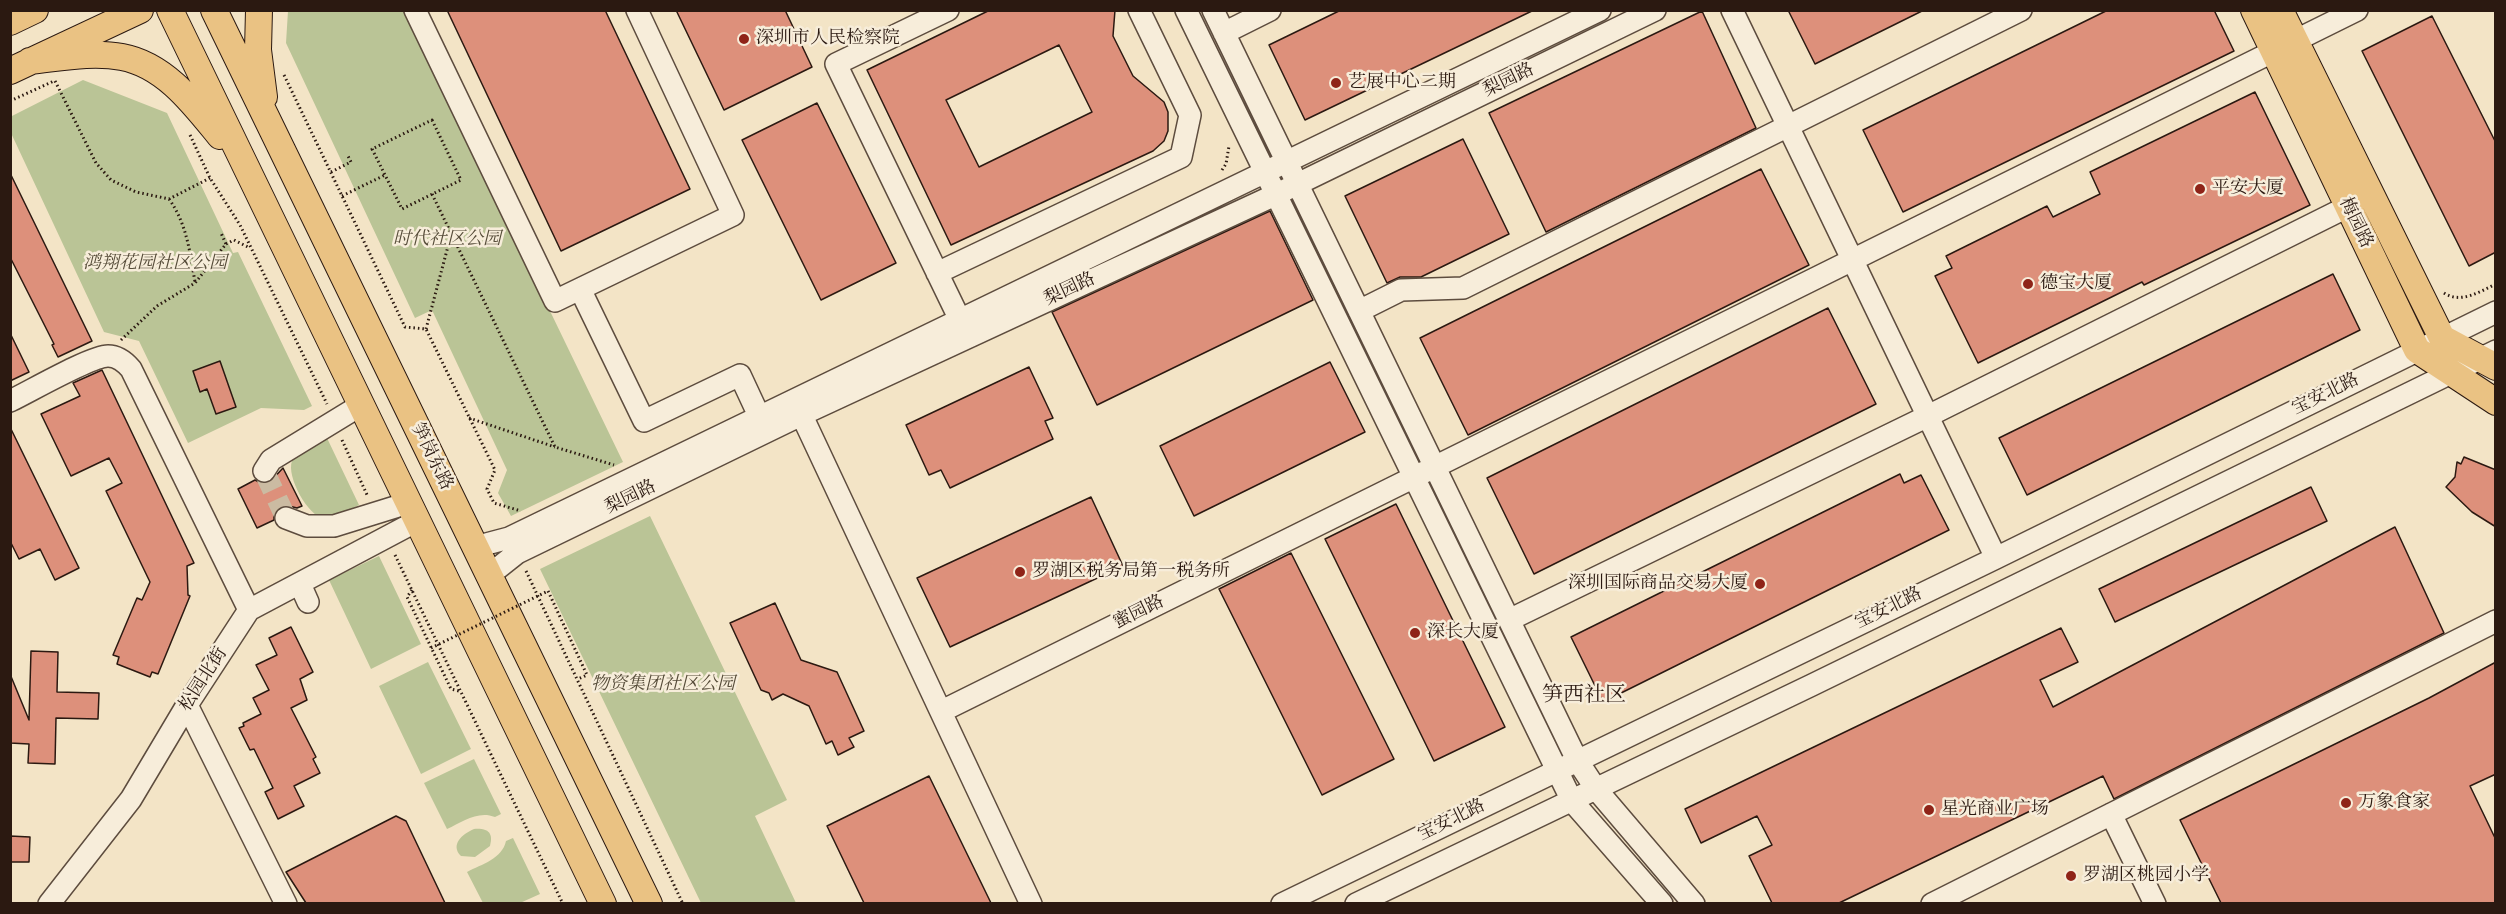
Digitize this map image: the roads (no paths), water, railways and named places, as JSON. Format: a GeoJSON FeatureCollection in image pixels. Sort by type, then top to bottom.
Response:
{"type":"FeatureCollection","features":[{"type":"Feature","properties":{"kind":"main road"},"geometry":{"type":"LineString","coordinates":[[10,22],[35,10]]}},
{"type":"Feature","properties":{"kind":"main road"},"geometry":{"type":"LineString","coordinates":[[20,66],[140,10]]}},
{"type":"Feature","properties":{"kind":"main road"},"geometry":{"type":"LineString","coordinates":[[170,10],[603,903]]}},
{"type":"Feature","properties":{"kind":"main road","name":"笋岗东路"},"geometry":{"type":"LineString","coordinates":[[214,10],[649,903]]}},
{"type":"Feature","properties":{"kind":"main road"},"geometry":{"type":"LineString","coordinates":[[259,10],[258,50],[267,121]]}},
{"type":"Feature","properties":{"kind":"main road","name":"梅园路"},"geometry":{"type":"LineString","coordinates":[[2254,10],[2284,47],[2442,338]]}},
{"type":"Feature","properties":{"kind":"main road","name":"梅园路"},"geometry":{"type":"LineString","coordinates":[[2280,10],[2284,47],[2347,207],[2417,350],[2496,402]]}},
{"type":"Feature","properties":{"kind":"main road"},"geometry":{"type":"LineString","coordinates":[[20,66],[89,55],[121,56],[158,72],[183,93],[245,168]]}},
{"type":"Feature","properties":{"kind":"main road"},"geometry":{"type":"LineString","coordinates":[[2442,338],[2491,359]]}},
{"type":"Feature","properties":{"kind":"street"},"geometry":{"type":"LineString","coordinates":[[415,10],[555,301],[733,215],[637,10]]}},
{"type":"Feature","properties":{"kind":"street"},"geometry":{"type":"LineString","coordinates":[[948,10],[836,64],[960,320]]}},
{"type":"Feature","properties":{"kind":"street"},"geometry":{"type":"LineString","coordinates":[[937,273],[1181,157],[1190,115],[1139,10]]}},
{"type":"Feature","properties":{"kind":"street"},"geometry":{"type":"LineString","coordinates":[[1186,10],[1572,801],[1662,903]]}},
{"type":"Feature","properties":{"kind":"street"},"geometry":{"type":"LineString","coordinates":[[1213,10],[1577,760],[1596,789],[1694,903]]}},
{"type":"Feature","properties":{"kind":"street"},"geometry":{"type":"LineString","coordinates":[[1224,33],[1270,10]]}},
{"type":"Feature","properties":{"kind":"street","name":"梨园路"},"geometry":{"type":"LineString","coordinates":[[488,576],[517,553],[798,408],[960,320],[1600,10]]}},
{"type":"Feature","properties":{"kind":"street","name":"梨园路"},"geometry":{"type":"LineString","coordinates":[[475,547],[509,538],[760,418],[798,408],[1275,195],[1655,10]]}},
{"type":"Feature","properties":{"kind":"street"},"geometry":{"type":"LineString","coordinates":[[1732,10],[1996,558]]}},
{"type":"Feature","properties":{"kind":"street"},"geometry":{"type":"LineString","coordinates":[[1359,311],[1401,290],[1463,288],[2021,10]]}},
{"type":"Feature","properties":{"kind":"street","name":"蜜园路"},"geometry":{"type":"LineString","coordinates":[[942,711],[2357,10]]}},
{"type":"Feature","properties":{"kind":"street"},"geometry":{"type":"LineString","coordinates":[[1509,620],[1928,416],[2347,207]]}},
{"type":"Feature","properties":{"kind":"street"},"geometry":{"type":"LineString","coordinates":[[580,289],[644,421],[740,375],[760,418]]}},
{"type":"Feature","properties":{"kind":"street","name":"宝安北路"},"geometry":{"type":"LineString","coordinates":[[1282,903],[1996,558],[2496,312]]}},
{"type":"Feature","properties":{"kind":"street"},"geometry":{"type":"LineString","coordinates":[[10,401],[97,358],[106,356],[124,361],[131,369],[249,610],[304,593],[412,512]]}},
{"type":"Feature","properties":{"kind":"street","name":"宝安北路"},"geometry":{"type":"LineString","coordinates":[[1356,903],[1572,801],[2450,373],[2491,359]]}},
{"type":"Feature","properties":{"kind":"street"},"geometry":{"type":"LineString","coordinates":[[264,471],[271,460],[361,405]]}},
{"type":"Feature","properties":{"kind":"street"},"geometry":{"type":"LineString","coordinates":[[798,408],[1031,903]]}},
{"type":"Feature","properties":{"kind":"street"},"geometry":{"type":"LineString","coordinates":[[286,518],[308,526],[334,526],[412,512]]}},
{"type":"Feature","properties":{"kind":"street","name":"松园北街"},"geometry":{"type":"LineString","coordinates":[[49,903],[131,799],[249,610]]}},
{"type":"Feature","properties":{"kind":"street"},"geometry":{"type":"LineString","coordinates":[[1932,903],[2496,621]]}},
{"type":"Feature","properties":{"kind":"street"},"geometry":{"type":"LineString","coordinates":[[191,700],[208,720]]}},
{"type":"Feature","properties":{"kind":"street"},"geometry":{"type":"LineString","coordinates":[[191,700],[274,867],[286,903]]}},
{"type":"Feature","properties":{"kind":"street"},"geometry":{"type":"LineString","coordinates":[[2110,814],[2155,903]]}},
{"type":"Feature","properties":{"kind":"tunnel"},"geometry":{"type":"LineString","coordinates":[[264,471],[286,518]]}},
{"type":"Feature","properties":{"kind":"place","name":"深圳市人民检察院"},"geometry":{"type":"Point","coordinates":[744,39]}},
{"type":"Feature","properties":{"kind":"place","name":"艺展中心二期"},"geometry":{"type":"Point","coordinates":[1336,83]}},
{"type":"Feature","properties":{"kind":"place","name":"平安大厦"},"geometry":{"type":"Point","coordinates":[2200,189]}},
{"type":"Feature","properties":{"kind":"place","name":"德宝大厦"},"geometry":{"type":"Point","coordinates":[2028,284]}},
{"type":"Feature","properties":{"kind":"place","name":"罗湖区税务局第一税务所"},"geometry":{"type":"Point","coordinates":[1020,572]}},
{"type":"Feature","properties":{"kind":"place","name":"深圳国际商品交易大厦"},"geometry":{"type":"Point","coordinates":[1760,584]}},
{"type":"Feature","properties":{"kind":"place","name":"深长大厦"},"geometry":{"type":"Point","coordinates":[1415,633]}},
{"type":"Feature","properties":{"kind":"place","name":"万象食家"},"geometry":{"type":"Point","coordinates":[2346,803]}},
{"type":"Feature","properties":{"kind":"place","name":"星光商业广场"},"geometry":{"type":"Point","coordinates":[1929,810]}},
{"type":"Feature","properties":{"kind":"place","name":"罗湖区桃园小学"},"geometry":{"type":"Point","coordinates":[2071,876]}},
{"type":"Feature","properties":{"kind":"district","name":"笋西社区"},"geometry":{"type":"Point","coordinates":[1584,696]}},
{"type":"Feature","properties":{"kind":"park label","name":"时代社区公园"},"geometry":{"type":"Point","coordinates":[447,240]}},
{"type":"Feature","properties":{"kind":"park label","name":"鸿翔花园社区公园"},"geometry":{"type":"Point","coordinates":[155,264]}},
{"type":"Feature","properties":{"kind":"park label","name":"物资集团社区公园"},"geometry":{"type":"Point","coordinates":[663,685]}}]}
